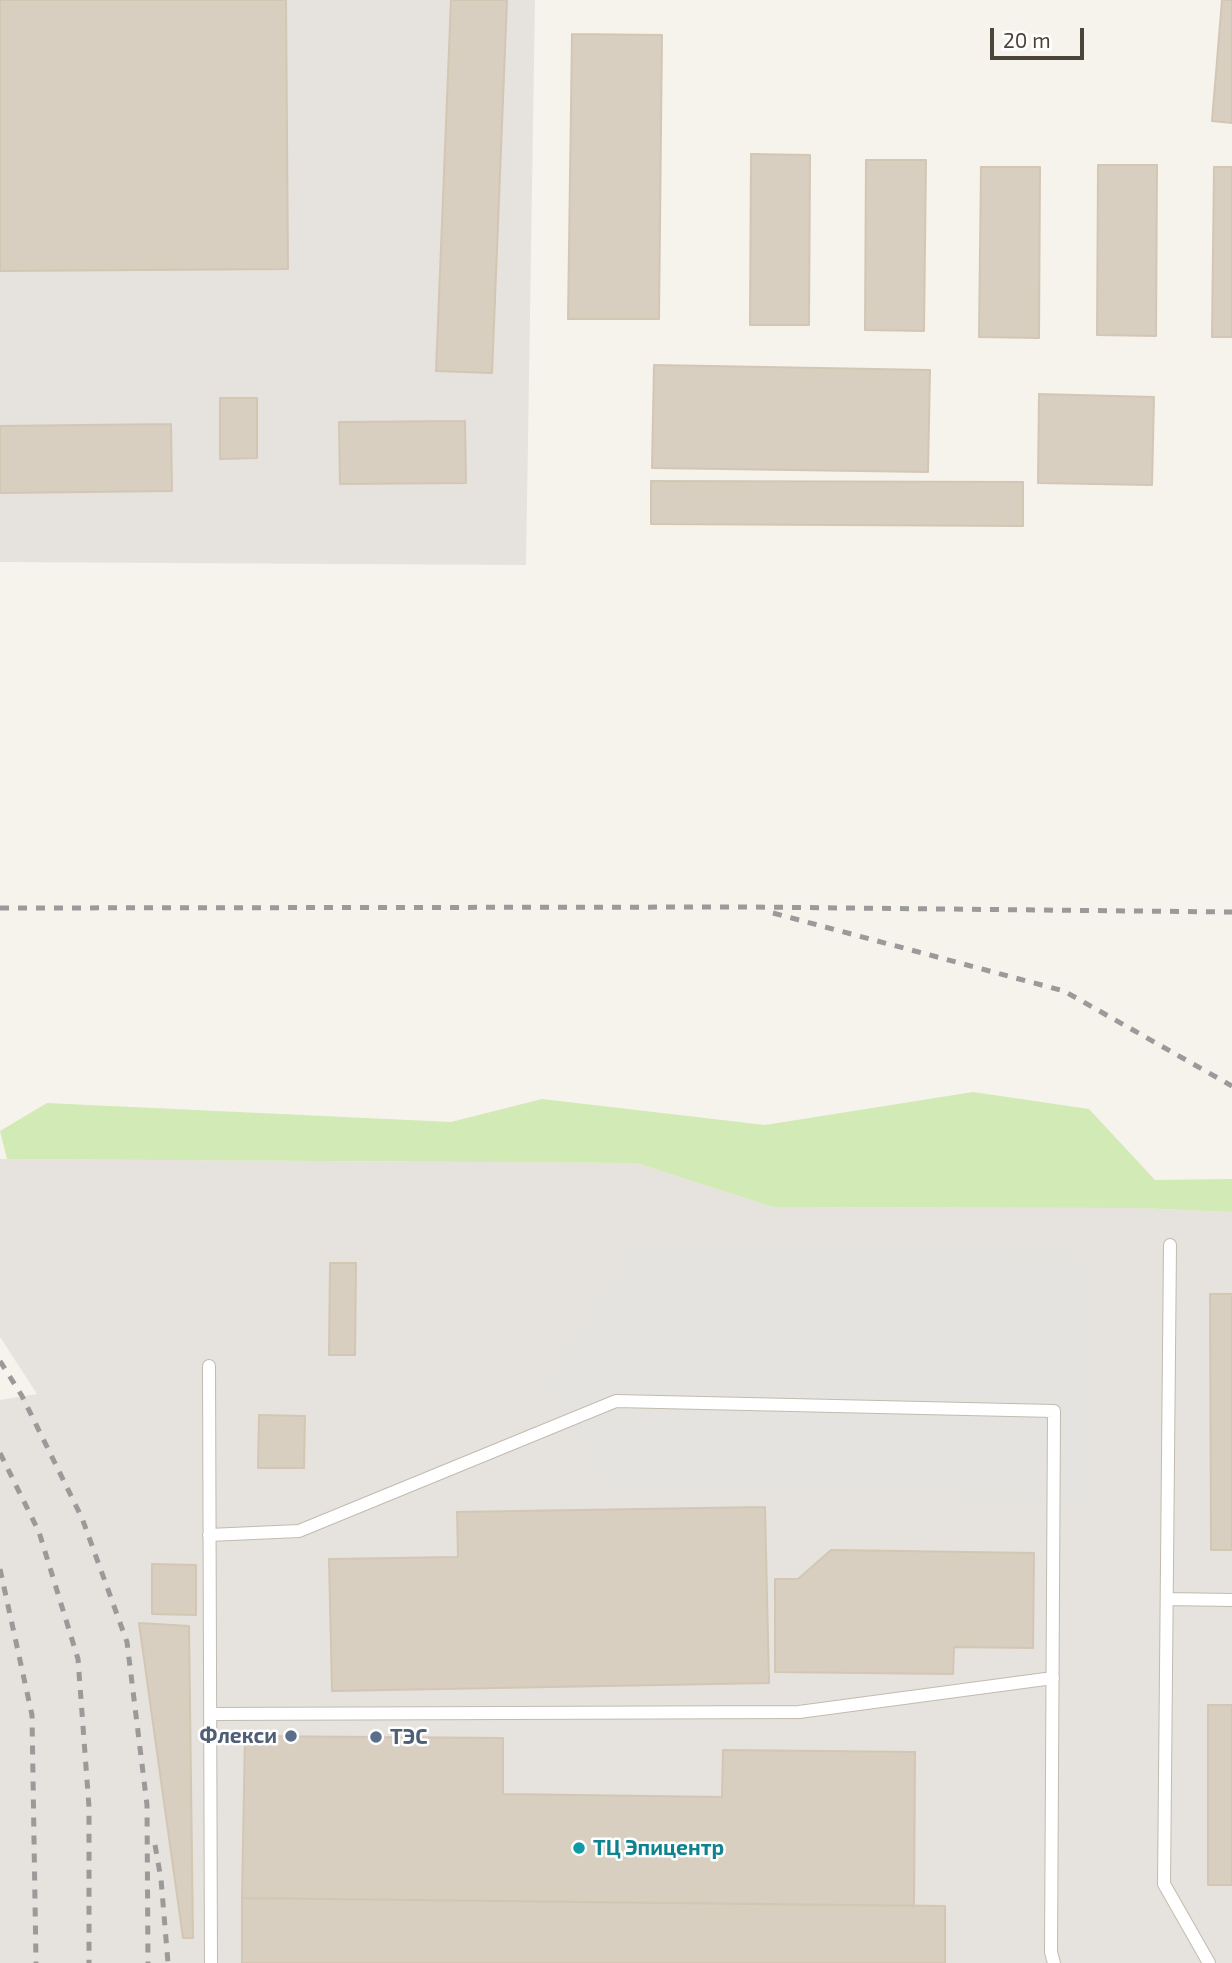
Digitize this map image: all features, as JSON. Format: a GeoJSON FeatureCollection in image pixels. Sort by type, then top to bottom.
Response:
{"type":"FeatureCollection","features":[{"type":"Feature","properties":{"kind":"lane"},"geometry":{"type":"LineString","coordinates":[[1170,1244],[1164,1884],[1209,1963]]}},
{"type":"Feature","properties":{"kind":"lane"},"geometry":{"type":"LineString","coordinates":[[208,1366],[211,1963]]}},
{"type":"Feature","properties":{"kind":"lane"},"geometry":{"type":"LineString","coordinates":[[209,1535],[299,1531],[616,1401],[1054,1411],[1051,1952],[1054,1963]]}},
{"type":"Feature","properties":{"kind":"lane"},"geometry":{"type":"LineString","coordinates":[[1167,1599],[1232,1600]]}},
{"type":"Feature","properties":{"kind":"lane"},"geometry":{"type":"LineString","coordinates":[[210,1714],[799,1712],[1053,1678]]}},
{"type":"Feature","properties":{"kind":"shaded area"},"geometry":{"type":"Polygon","coordinates":[[[0,0],[535,0],[526,565],[0,562],[0,0]]]}},
{"type":"Feature","properties":{"kind":"shaded area"},"geometry":{"type":"Polygon","coordinates":[[[0,1159],[636,1163],[773,1207],[1138,1208],[1232,1212],[1232,1963],[0,1963],[0,1400],[37,1394],[0,1337],[0,1159]]]}},
{"type":"Feature","properties":{"kind":"shaded area"},"geometry":{"type":"Polygon","coordinates":[[[632,1239],[1091,1253],[1089,1503],[612,1488],[563,1423],[542,1385],[632,1239]]]}},
{"type":"Feature","properties":{"kind":"green space"},"geometry":{"type":"Polygon","coordinates":[[[973,1092],[1089,1109],[1155,1180],[1232,1179],[1232,1212],[1138,1208],[773,1207],[636,1163],[7,1159],[0,1131],[47,1103],[451,1122],[542,1099],[765,1125],[973,1092]]]}},
{"type":"Feature","properties":{"kind":"building"},"geometry":{"type":"Polygon","coordinates":[[[0,0],[286,0],[288,269],[0,271],[0,0]]]}},
{"type":"Feature","properties":{"kind":"building"},"geometry":{"type":"Polygon","coordinates":[[[451,0],[507,0],[492,373],[436,371],[451,0]]]}},
{"type":"Feature","properties":{"kind":"building"},"geometry":{"type":"Polygon","coordinates":[[[1222,0],[1232,0],[1232,123],[1212,121],[1222,0]]]}},
{"type":"Feature","properties":{"kind":"building"},"geometry":{"type":"Polygon","coordinates":[[[572,34],[662,35],[659,319],[568,319],[572,34]]]}},
{"type":"Feature","properties":{"kind":"building"},"geometry":{"type":"Polygon","coordinates":[[[751,154],[810,155],[809,325],[750,325],[751,154]]]}},
{"type":"Feature","properties":{"kind":"building"},"geometry":{"type":"Polygon","coordinates":[[[866,160],[926,160],[924,331],[865,330],[866,160]]]}},
{"type":"Feature","properties":{"kind":"building"},"geometry":{"type":"Polygon","coordinates":[[[1098,165],[1157,165],[1156,336],[1097,335],[1098,165]]]}},
{"type":"Feature","properties":{"kind":"building"},"geometry":{"type":"Polygon","coordinates":[[[981,167],[1040,167],[1039,338],[979,337],[981,167]]]}},
{"type":"Feature","properties":{"kind":"building"},"geometry":{"type":"Polygon","coordinates":[[[1214,167],[1232,167],[1232,337],[1212,337],[1214,167]]]}},
{"type":"Feature","properties":{"kind":"building"},"geometry":{"type":"Polygon","coordinates":[[[654,365],[930,370],[928,472],[652,468],[654,365]]]}},
{"type":"Feature","properties":{"kind":"building"},"geometry":{"type":"Polygon","coordinates":[[[1039,394],[1154,397],[1152,485],[1038,483],[1039,394]]]}},
{"type":"Feature","properties":{"kind":"building"},"geometry":{"type":"Polygon","coordinates":[[[220,398],[257,398],[257,458],[220,459],[220,398]]]}},
{"type":"Feature","properties":{"kind":"building"},"geometry":{"type":"Polygon","coordinates":[[[465,421],[466,483],[340,484],[339,422],[465,421]]]}},
{"type":"Feature","properties":{"kind":"building"},"geometry":{"type":"Polygon","coordinates":[[[171,424],[172,491],[0,493],[0,426],[171,424]]]}},
{"type":"Feature","properties":{"kind":"building"},"geometry":{"type":"Polygon","coordinates":[[[651,481],[1023,482],[1023,526],[651,524],[651,481]]]}},
{"type":"Feature","properties":{"kind":"building"},"geometry":{"type":"Polygon","coordinates":[[[330,1263],[356,1263],[355,1355],[329,1355],[330,1263]]]}},
{"type":"Feature","properties":{"kind":"building"},"geometry":{"type":"Polygon","coordinates":[[[1210,1294],[1232,1294],[1232,1550],[1211,1550],[1210,1294]]]}},
{"type":"Feature","properties":{"kind":"building"},"geometry":{"type":"Polygon","coordinates":[[[259,1415],[305,1416],[304,1468],[258,1468],[259,1415]]]}},
{"type":"Feature","properties":{"kind":"building"},"geometry":{"type":"Polygon","coordinates":[[[765,1507],[769,1683],[332,1691],[329,1559],[458,1557],[457,1512],[765,1507]]]}},
{"type":"Feature","properties":{"kind":"building"},"geometry":{"type":"Polygon","coordinates":[[[831,1550],[1034,1553],[1033,1648],[954,1647],[953,1674],[775,1672],[775,1579],[798,1579],[831,1550]]]}},
{"type":"Feature","properties":{"kind":"building"},"geometry":{"type":"Polygon","coordinates":[[[152,1564],[196,1565],[196,1615],[152,1614],[152,1564]]]}},
{"type":"Feature","properties":{"kind":"building"},"geometry":{"type":"Polygon","coordinates":[[[139,1623],[189,1626],[193,1938],[183,1938],[139,1623]]]}},
{"type":"Feature","properties":{"kind":"building"},"geometry":{"type":"Polygon","coordinates":[[[1208,1705],[1232,1705],[1232,1885],[1208,1885],[1208,1705]]]}},
{"type":"Feature","properties":{"kind":"building","name":"ТЦ Эпицентр"},"geometry":{"type":"Polygon","coordinates":[[[245,1736],[503,1738],[503,1794],[722,1797],[723,1750],[915,1752],[914,1906],[242,1898],[245,1736]]]}},
{"type":"Feature","properties":{"kind":"building"},"geometry":{"type":"Polygon","coordinates":[[[242,1898],[945,1906],[945,1963],[242,1963],[242,1898]]]}},
{"type":"Feature","properties":{"kind":"railway"},"geometry":{"type":"LineString","coordinates":[[0,908],[750,907],[1232,912]]}},
{"type":"Feature","properties":{"kind":"railway"},"geometry":{"type":"LineString","coordinates":[[773,913],[1064,991],[1232,1086]]}},
{"type":"Feature","properties":{"kind":"railway"},"geometry":{"type":"LineString","coordinates":[[0,1361],[22,1396],[82,1518],[127,1642],[147,1805],[148,1963]]}},
{"type":"Feature","properties":{"kind":"railway"},"geometry":{"type":"LineString","coordinates":[[0,1453],[39,1532],[78,1659],[89,1807],[89,1963]]}},
{"type":"Feature","properties":{"kind":"railway"},"geometry":{"type":"LineString","coordinates":[[0,1569],[32,1715],[36,1963]]}},
{"type":"Feature","properties":{"kind":"railway"},"geometry":{"type":"LineString","coordinates":[[155,1845],[161,1879],[168,1963]]}},
{"type":"Feature","properties":{"kind":"place","name":"Флекси"},"geometry":{"type":"Point","coordinates":[291,1736]}},
{"type":"Feature","properties":{"kind":"place","name":"ТЭС"},"geometry":{"type":"Point","coordinates":[376,1737]}},
{"type":"Feature","properties":{"kind":"place","name":"ТЦ Эпицентр"},"geometry":{"type":"Point","coordinates":[579,1848]}}]}
